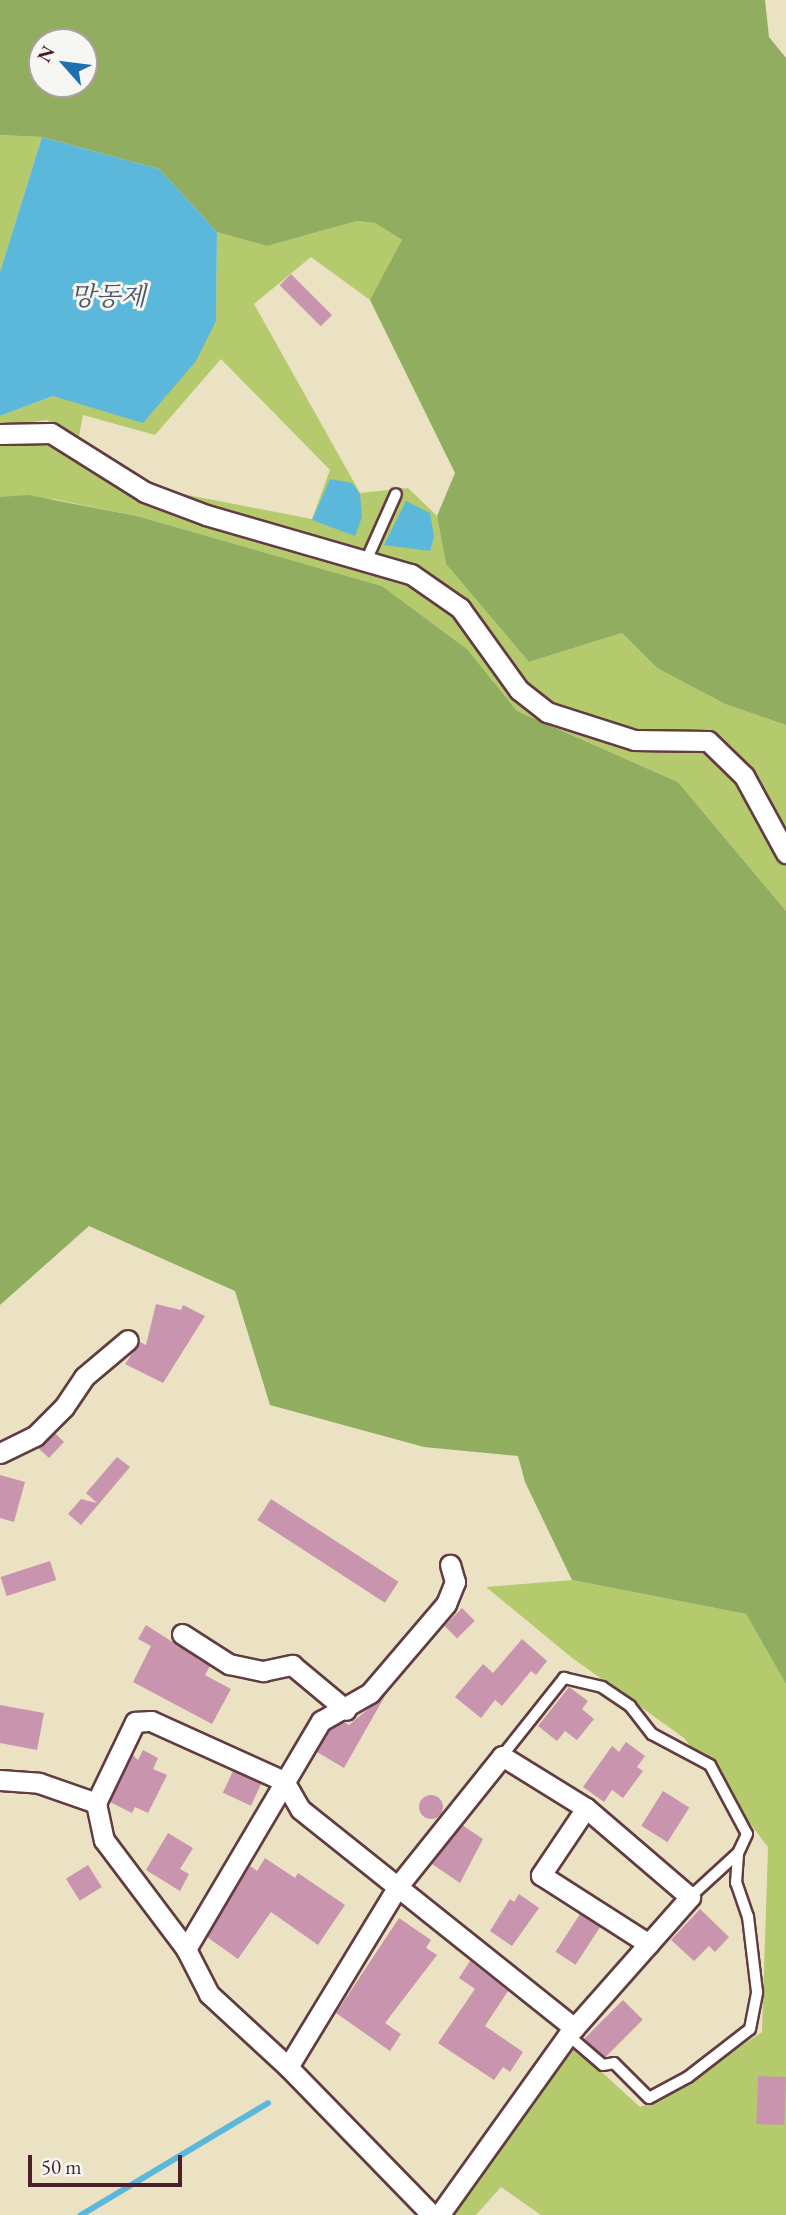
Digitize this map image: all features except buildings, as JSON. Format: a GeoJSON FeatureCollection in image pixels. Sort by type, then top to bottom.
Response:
{"type":"FeatureCollection","features":[{"type":"Feature","properties":{"kind":"street"},"geometry":{"type":"LineString","coordinates":[[0,434],[51,433],[145,492],[206,515],[411,574],[460,608],[519,690],[547,712],[634,740],[708,741],[744,776],[786,853]]}},
{"type":"Feature","properties":{"kind":"street"},"geometry":{"type":"LineString","coordinates":[[0,1453],[35,1436],[64,1407],[84,1377],[128,1340]]}},
{"type":"Feature","properties":{"kind":"street"},"geometry":{"type":"LineString","coordinates":[[186,1949],[321,1721],[346,1710],[370,1692],[446,1604],[455,1582],[450,1564]]}},
{"type":"Feature","properties":{"kind":"street"},"geometry":{"type":"LineString","coordinates":[[182,1634],[229,1664],[263,1671],[292,1665],[346,1710]]}},
{"type":"Feature","properties":{"kind":"street"},"geometry":{"type":"LineString","coordinates":[[432,2215],[288,2067],[209,1994],[186,1949],[104,1840],[96,1803],[135,1722],[151,1721],[284,1781],[300,1809],[398,1886],[571,2031]]}},
{"type":"Feature","properties":{"kind":"street"},"geometry":{"type":"LineString","coordinates":[[288,2067],[398,1886],[502,1756],[586,1808],[690,1896],[571,2031],[439,2215]]}},
{"type":"Feature","properties":{"kind":"street"},"geometry":{"type":"LineString","coordinates":[[0,1780],[39,1783],[96,1803]]}},
{"type":"Feature","properties":{"kind":"street"},"geometry":{"type":"LineString","coordinates":[[586,1808],[541,1875],[649,1944]]}},
{"type":"Feature","properties":{"kind":"lane"},"geometry":{"type":"LineString","coordinates":[[366,561],[396,494]]}},
{"type":"Feature","properties":{"kind":"lane"},"geometry":{"type":"LineString","coordinates":[[502,1756],[564,1678],[602,1686],[630,1706],[652,1734],[710,1765],[747,1834],[738,1853],[736,1883],[748,1917],[757,1992],[750,2029],[688,2077],[649,2098],[614,2063],[603,2065],[571,2031]]}},
{"type":"Feature","properties":{"kind":"lane"},"geometry":{"type":"LineString","coordinates":[[690,1896],[738,1853]]}},
{"type":"Feature","properties":{"kind":"green space"},"geometry":{"type":"Polygon","coordinates":[[[0,0],[765,0],[769,37],[786,58],[786,725],[725,704],[657,668],[622,633],[529,662],[446,564],[437,516],[455,473],[370,300],[402,240],[375,223],[357,221],[267,246],[217,232],[159,169],[42,137],[0,135],[0,0]]]}},
{"type":"Feature","properties":{"kind":"green space"},"geometry":{"type":"Polygon","coordinates":[[[0,135],[42,137],[0,272],[0,135]]]}},
{"type":"Feature","properties":{"kind":"green space"},"geometry":{"type":"Polygon","coordinates":[[[357,221],[375,223],[403,241],[370,300],[311,257],[254,304],[360,493],[408,488],[437,516],[446,564],[529,662],[622,633],[657,668],[725,704],[786,725],[786,911],[678,782],[517,711],[467,649],[382,586],[137,516],[53,499],[0,497],[0,444],[46,443],[167,491],[312,519],[330,470],[221,359],[155,435],[83,415],[78,442],[47,420],[0,426],[0,416],[53,396],[128,415],[216,321],[217,232],[267,246],[357,221]]]}},
{"type":"Feature","properties":{"kind":"green space"},"geometry":{"type":"Polygon","coordinates":[[[28,495],[137,516],[382,586],[467,649],[517,711],[678,782],[786,911],[786,1684],[746,1614],[572,1580],[525,1482],[518,1456],[424,1447],[270,1405],[235,1291],[89,1226],[0,1305],[0,497],[28,495]]]}},
{"type":"Feature","properties":{"kind":"green space"},"geometry":{"type":"Polygon","coordinates":[[[572,1580],[746,1614],[786,1684],[786,2215],[541,2215],[501,2187],[476,2215],[447,2215],[571,2044],[640,2107],[663,2098],[762,2032],[768,1847],[684,1738],[571,1657],[486,1587],[572,1580]]]}},
{"type":"Feature","properties":{"kind":"water","name":"망동제"},"geometry":{"type":"Polygon","coordinates":[[[42,137],[159,169],[217,232],[216,321],[196,361],[143,423],[53,396],[0,416],[0,272],[42,137]]]}},
{"type":"Feature","properties":{"kind":"water"},"geometry":{"type":"Polygon","coordinates":[[[330,479],[352,483],[360,494],[362,517],[355,536],[312,520],[330,479]]]}},
{"type":"Feature","properties":{"kind":"water"},"geometry":{"type":"Polygon","coordinates":[[[406,501],[430,513],[434,537],[430,551],[384,545],[406,501]]]}},
{"type":"Feature","properties":{"kind":"waterway"},"geometry":{"type":"LineString","coordinates":[[81,2215],[268,2103]]}}]}
